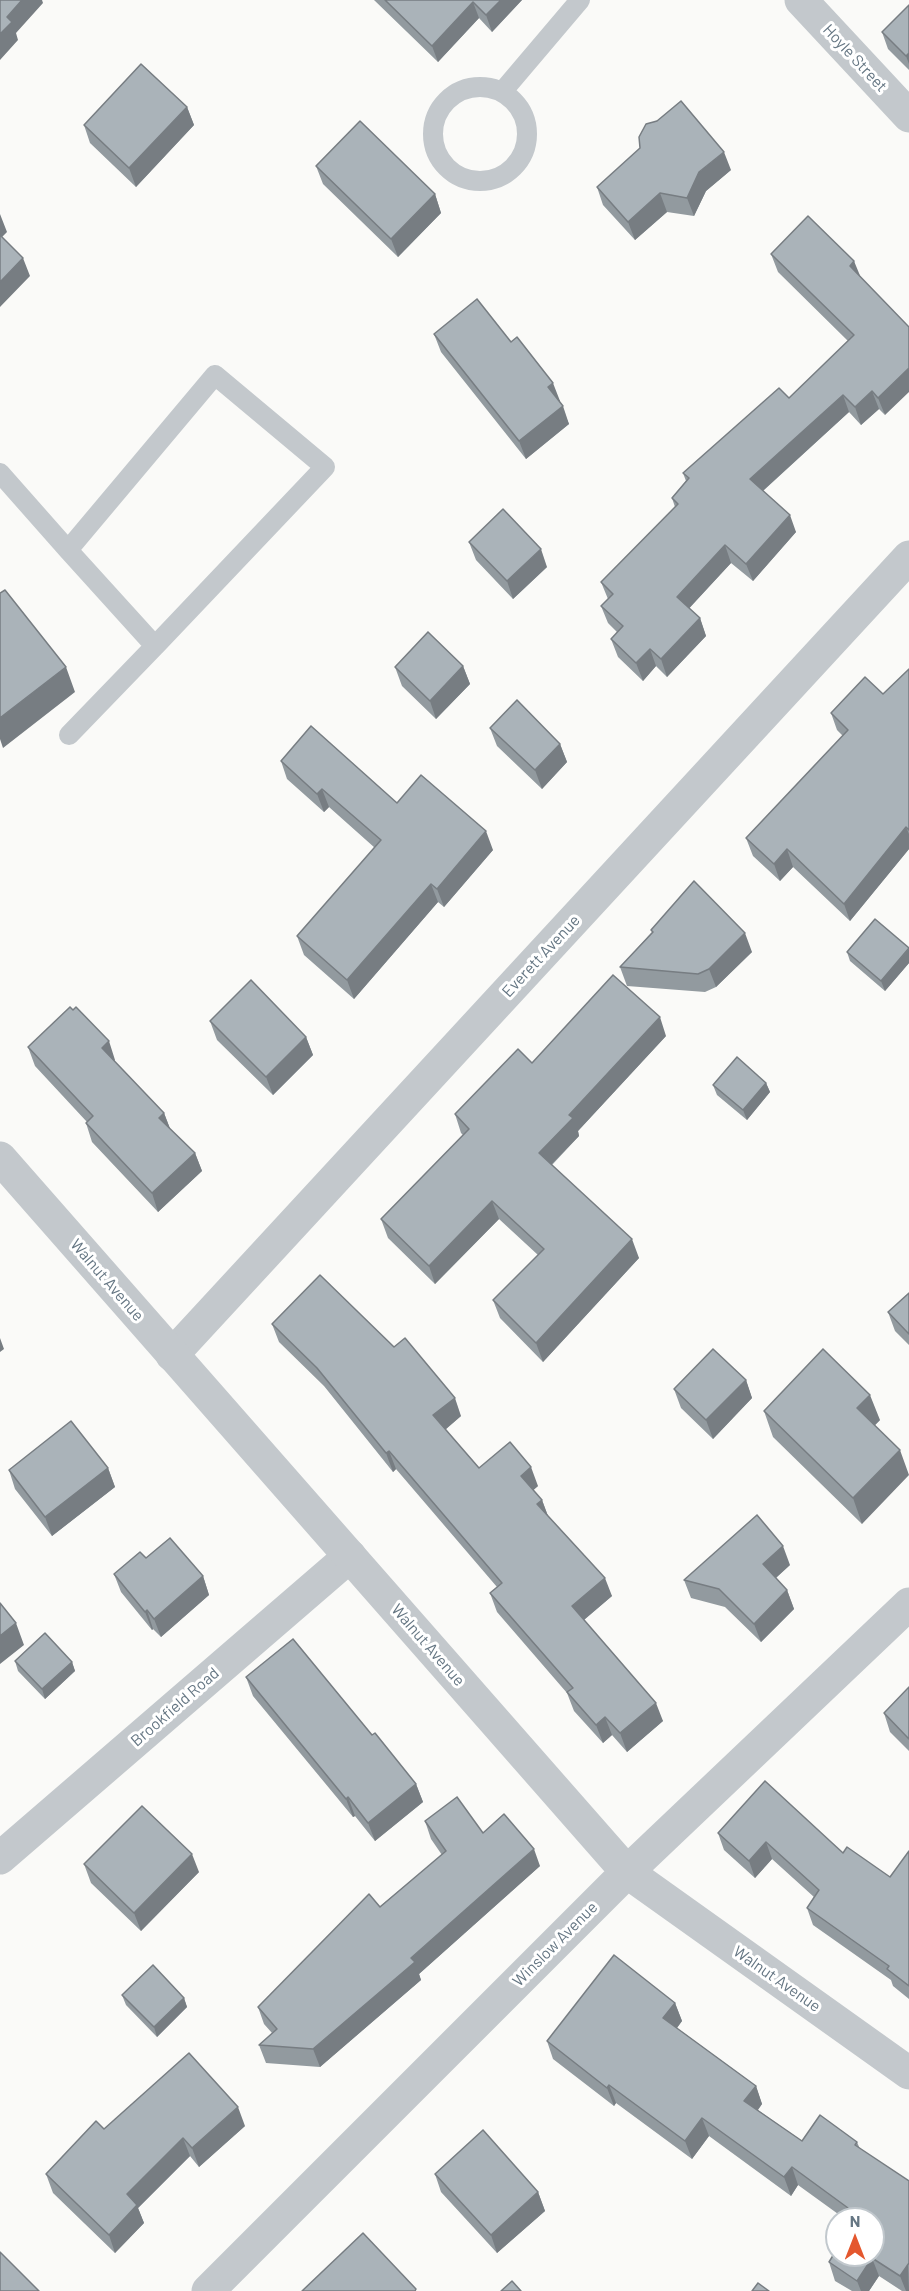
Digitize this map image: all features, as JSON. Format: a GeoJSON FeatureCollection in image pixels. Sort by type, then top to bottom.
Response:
{"type":"FeatureCollection","features":[{"type":"Feature","properties":{"kind":"street","name":"Hoyle Street"},"geometry":{"type":"LineString","coordinates":[[801,0],[909,116]]}},
{"type":"Feature","properties":{"kind":"street","name":"Everett Avenue"},"geometry":{"type":"LineString","coordinates":[[172,1355],[909,557]]}},
{"type":"Feature","properties":{"kind":"street","name":"Walnut Avenue"},"geometry":{"type":"LineString","coordinates":[[0,1158],[627,1872],[909,2073]]}},
{"type":"Feature","properties":{"kind":"street","name":"Brookfield Road"},"geometry":{"type":"LineString","coordinates":[[0,1858],[350,1556]]}},
{"type":"Feature","properties":{"kind":"street","name":"Winslow Avenue"},"geometry":{"type":"LineString","coordinates":[[208,2291],[627,1872],[909,1604]]}},
{"type":"Feature","properties":{"kind":"lane"},"geometry":{"type":"LineString","coordinates":[[502,92],[580,0]]}},
{"type":"Feature","properties":{"kind":"lane"},"geometry":{"type":"LineString","coordinates":[[471,87],[488,87],[502,92],[515,102],[524,114],[527,144],[521,158],[511,170],[498,178],[484,182],[468,180],[454,174],[442,164],[434,149],[432,133],[435,117],[443,103],[456,93],[471,87]]}},
{"type":"Feature","properties":{"kind":"lane"},"geometry":{"type":"LineString","coordinates":[[68,550],[215,375],[325,467],[69,735]]}},
{"type":"Feature","properties":{"kind":"lane"},"geometry":{"type":"LineString","coordinates":[[0,473],[155,646]]}},
{"type":"Feature","properties":{"kind":"building"},"geometry":{"type":"Polygon","coordinates":[[[0,0],[22,0],[7,17],[12,22],[0,34],[0,0]]]}},
{"type":"Feature","properties":{"kind":"building"},"geometry":{"type":"Polygon","coordinates":[[[385,0],[501,0],[486,15],[473,2],[432,46],[385,0]]]}},
{"type":"Feature","properties":{"kind":"building"},"geometry":{"type":"Polygon","coordinates":[[[909,5],[909,53],[906,56],[882,32],[909,5]]]}},
{"type":"Feature","properties":{"kind":"building"},"geometry":{"type":"Polygon","coordinates":[[[141,64],[187,107],[129,168],[84,125],[141,64]]]}},
{"type":"Feature","properties":{"kind":"building"},"geometry":{"type":"Polygon","coordinates":[[[681,101],[724,152],[699,172],[687,198],[660,193],[628,222],[597,187],[640,148],[639,137],[646,124],[657,121],[681,101]]]}},
{"type":"Feature","properties":{"kind":"building"},"geometry":{"type":"Polygon","coordinates":[[[360,121],[435,194],[391,239],[316,166],[360,121]]]}},
{"type":"Feature","properties":{"kind":"building"},"geometry":{"type":"Polygon","coordinates":[[[808,216],[854,261],[850,266],[909,327],[909,368],[878,398],[872,391],[855,407],[843,395],[750,479],[790,515],[746,564],[725,545],[677,597],[700,618],[661,659],[650,649],[636,663],[611,639],[623,626],[601,606],[613,594],[601,582],[678,504],[672,498],[689,478],[683,473],[779,388],[789,398],[854,335],[771,254],[808,216]]]}},
{"type":"Feature","properties":{"kind":"building"},"geometry":{"type":"Polygon","coordinates":[[[0,235],[23,258],[0,282],[0,235]]]}},
{"type":"Feature","properties":{"kind":"building"},"geometry":{"type":"Polygon","coordinates":[[[477,299],[511,342],[517,337],[553,383],[548,387],[563,406],[519,441],[434,334],[477,299]]]}},
{"type":"Feature","properties":{"kind":"building"},"geometry":{"type":"Polygon","coordinates":[[[503,509],[541,549],[507,581],[469,542],[503,509]]]}},
{"type":"Feature","properties":{"kind":"building"},"geometry":{"type":"Polygon","coordinates":[[[5,590],[66,667],[0,718],[0,593],[5,590]]]}},
{"type":"Feature","properties":{"kind":"building"},"geometry":{"type":"Polygon","coordinates":[[[428,632],[463,666],[430,701],[395,667],[428,632]]]}},
{"type":"Feature","properties":{"kind":"building"},"geometry":{"type":"Polygon","coordinates":[[[909,669],[909,830],[906,827],[844,904],[787,849],[774,864],[746,838],[848,730],[831,713],[865,677],[883,694],[909,669]]]}},
{"type":"Feature","properties":{"kind":"building"},"geometry":{"type":"Polygon","coordinates":[[[517,700],[560,744],[535,770],[490,728],[517,700]]]}},
{"type":"Feature","properties":{"kind":"building"},"geometry":{"type":"Polygon","coordinates":[[[311,726],[397,803],[421,775],[486,831],[437,889],[431,884],[347,980],[297,936],[381,840],[322,789],[317,794],[281,761],[311,726]]]}},
{"type":"Feature","properties":{"kind":"building"},"geometry":{"type":"Polygon","coordinates":[[[694,881],[745,933],[709,969],[698,974],[620,967],[653,932],[651,930],[694,881]]]}},
{"type":"Feature","properties":{"kind":"building"},"geometry":{"type":"Polygon","coordinates":[[[875,919],[909,948],[881,981],[847,952],[875,919]]]}},
{"type":"Feature","properties":{"kind":"building"},"geometry":{"type":"Polygon","coordinates":[[[613,975],[660,1017],[569,1115],[573,1118],[539,1153],[632,1239],[536,1343],[493,1300],[544,1249],[492,1201],[429,1266],[381,1219],[469,1129],[455,1114],[518,1049],[532,1063],[613,975]]]}},
{"type":"Feature","properties":{"kind":"building"},"geometry":{"type":"Polygon","coordinates":[[[251,980],[306,1037],[266,1077],[210,1021],[251,980]]]}},
{"type":"Feature","properties":{"kind":"building"},"geometry":{"type":"Polygon","coordinates":[[[70,1007],[73,1010],[76,1007],[109,1041],[102,1048],[164,1113],[159,1118],[195,1153],[152,1193],[86,1123],[93,1116],[28,1047],[70,1007]]]}},
{"type":"Feature","properties":{"kind":"building"},"geometry":{"type":"Polygon","coordinates":[[[737,1057],[766,1083],[743,1110],[713,1085],[737,1057]]]}},
{"type":"Feature","properties":{"kind":"building"},"geometry":{"type":"Polygon","coordinates":[[[320,1275],[394,1347],[405,1338],[455,1398],[433,1415],[479,1468],[510,1442],[531,1467],[521,1476],[542,1500],[537,1504],[605,1578],[572,1606],[656,1703],[620,1733],[605,1717],[596,1725],[567,1692],[573,1688],[490,1593],[502,1583],[389,1451],[386,1453],[317,1368],[272,1324],[320,1275]]]}},
{"type":"Feature","properties":{"kind":"building"},"geometry":{"type":"Polygon","coordinates":[[[909,1293],[909,1334],[888,1312],[909,1293]]]}},
{"type":"Feature","properties":{"kind":"building"},"geometry":{"type":"Polygon","coordinates":[[[713,1349],[746,1380],[706,1420],[674,1389],[713,1349]]]}},
{"type":"Feature","properties":{"kind":"building"},"geometry":{"type":"Polygon","coordinates":[[[823,1349],[870,1395],[857,1408],[900,1450],[853,1498],[764,1411],[823,1349]]]}},
{"type":"Feature","properties":{"kind":"building"},"geometry":{"type":"Polygon","coordinates":[[[71,1421],[108,1468],[45,1517],[9,1470],[71,1421]]]}},
{"type":"Feature","properties":{"kind":"building"},"geometry":{"type":"Polygon","coordinates":[[[757,1515],[783,1546],[763,1564],[787,1590],[754,1624],[719,1589],[684,1580],[757,1515]]]}},
{"type":"Feature","properties":{"kind":"building"},"geometry":{"type":"Polygon","coordinates":[[[170,1538],[203,1576],[154,1619],[147,1610],[145,1612],[114,1574],[140,1552],[146,1558],[170,1538]]]}},
{"type":"Feature","properties":{"kind":"building"},"geometry":{"type":"Polygon","coordinates":[[[0,1603],[16,1623],[0,1636],[0,1603]]]}},
{"type":"Feature","properties":{"kind":"building"},"geometry":{"type":"Polygon","coordinates":[[[45,1633],[72,1662],[42,1689],[15,1661],[45,1633]]]}},
{"type":"Feature","properties":{"kind":"building"},"geometry":{"type":"Polygon","coordinates":[[[293,1639],[372,1735],[375,1733],[416,1784],[368,1823],[246,1677],[293,1639]]]}},
{"type":"Feature","properties":{"kind":"building"},"geometry":{"type":"Polygon","coordinates":[[[909,1687],[909,1739],[884,1713],[909,1687]]]}},
{"type":"Feature","properties":{"kind":"building"},"geometry":{"type":"Polygon","coordinates":[[[765,1781],[843,1853],[847,1847],[890,1877],[909,1851],[909,1986],[887,1969],[889,1966],[807,1908],[819,1890],[766,1842],[749,1861],[718,1833],[765,1781]]]}},
{"type":"Feature","properties":{"kind":"building"},"geometry":{"type":"Polygon","coordinates":[[[457,1797],[483,1833],[504,1814],[534,1849],[411,1958],[415,1962],[313,2049],[259,2045],[277,2029],[258,2007],[369,1894],[380,1907],[446,1851],[425,1821],[457,1797]]]}},
{"type":"Feature","properties":{"kind":"building"},"geometry":{"type":"Polygon","coordinates":[[[142,1806],[192,1854],[134,1913],[84,1864],[142,1806]]]}},
{"type":"Feature","properties":{"kind":"building"},"geometry":{"type":"Polygon","coordinates":[[[614,1955],[675,2003],[663,2018],[756,2086],[744,2101],[802,2141],[820,2115],[857,2142],[855,2145],[909,2181],[909,2263],[900,2276],[885,2266],[885,2207],[847,2207],[792,2167],[784,2177],[702,2118],[685,2141],[609,2085],[607,2088],[547,2041],[614,1955]]]}},
{"type":"Feature","properties":{"kind":"building"},"geometry":{"type":"Polygon","coordinates":[[[153,1965],[184,1998],[154,2027],[122,1995],[153,1965]]]}},
{"type":"Feature","properties":{"kind":"building"},"geometry":{"type":"Polygon","coordinates":[[[189,2053],[238,2107],[192,2148],[183,2138],[127,2194],[137,2205],[109,2235],[46,2174],[96,2121],[104,2129],[189,2053]]]}},
{"type":"Feature","properties":{"kind":"building"},"geometry":{"type":"Polygon","coordinates":[[[483,2130],[538,2192],[491,2235],[435,2174],[483,2130]]]}},
{"type":"Feature","properties":{"kind":"building"},"geometry":{"type":"Polygon","coordinates":[[[363,2233],[416,2289],[415,2291],[302,2291],[363,2233]]]}},
{"type":"Feature","properties":{"kind":"building"},"geometry":{"type":"Polygon","coordinates":[[[0,2252],[39,2291],[0,2291],[0,2252]]]}},
{"type":"Feature","properties":{"kind":"building"},"geometry":{"type":"Polygon","coordinates":[[[836,2267],[866,2267],[857,2281],[836,2267]]]}},
{"type":"Feature","properties":{"kind":"building"},"geometry":{"type":"Polygon","coordinates":[[[512,2281],[521,2291],[501,2291],[512,2281]]]}},
{"type":"Feature","properties":{"kind":"building"},"geometry":{"type":"Polygon","coordinates":[[[758,2283],[769,2291],[752,2291],[758,2283]]]}}]}
